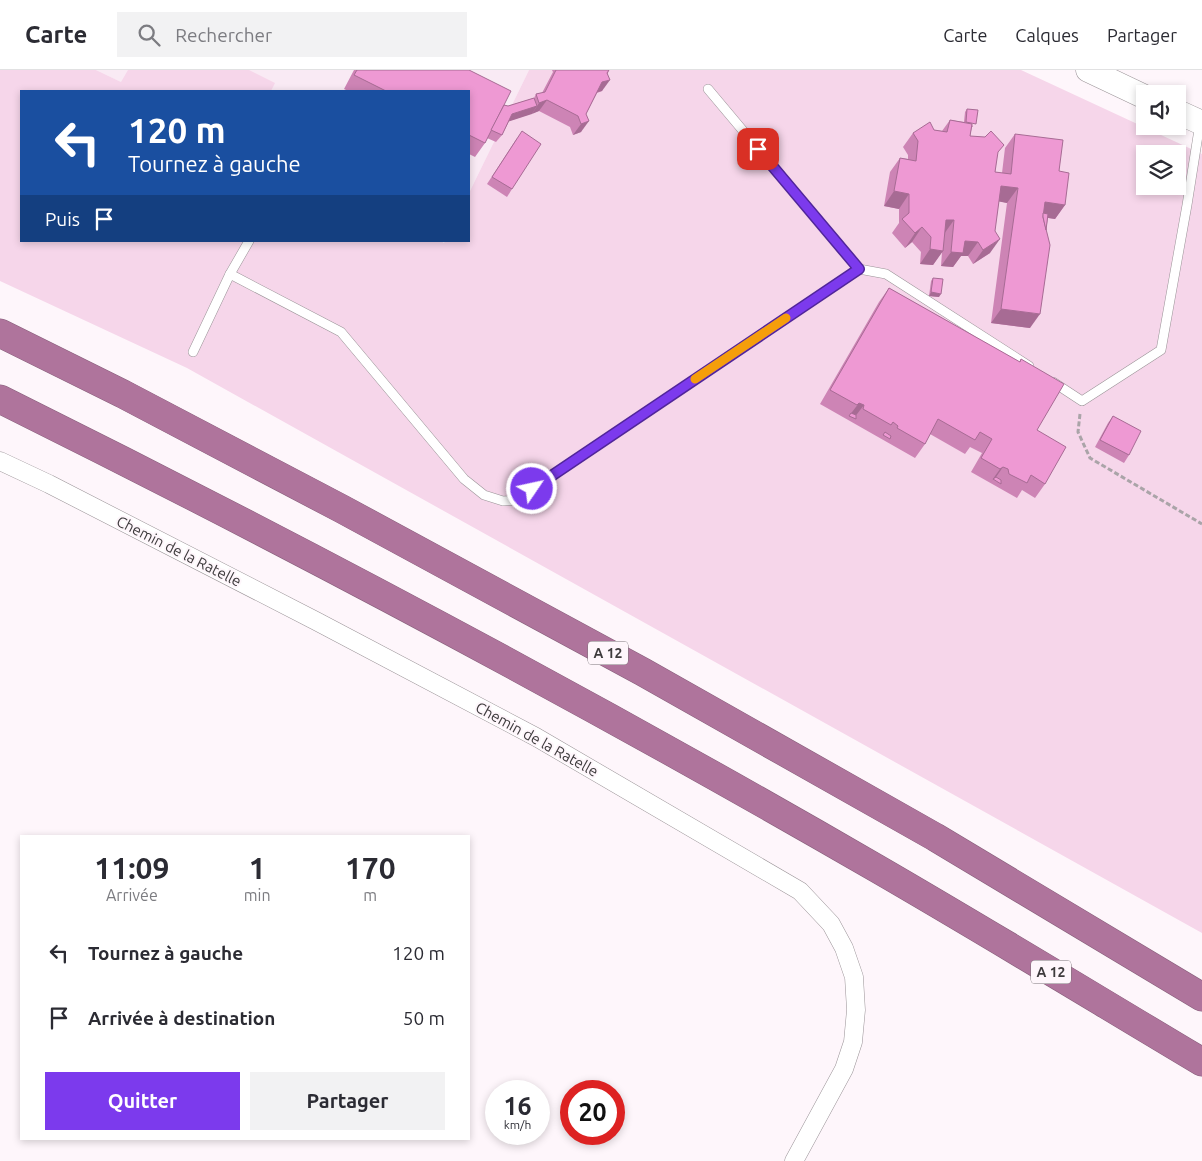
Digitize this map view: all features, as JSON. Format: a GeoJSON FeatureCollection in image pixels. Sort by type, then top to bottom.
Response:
{"type":"FeatureCollection","features":[{"type":"Feature","properties":{"kind":"highway","name":"A 12"},"geometry":{"type":"LineString","coordinates":[[0,332],[290,482],[643,672],[935,837],[1202,997]]}},
{"type":"Feature","properties":{"kind":"highway","name":"A 12"},"geometry":{"type":"LineString","coordinates":[[0,399],[308,556],[605,715],[874,867],[1202,1062]]}},
{"type":"Feature","properties":{"kind":"street"},"geometry":{"type":"LineString","coordinates":[[1088,70],[1136,93]]}},
{"type":"Feature","properties":{"kind":"street"},"geometry":{"type":"LineString","coordinates":[[1186,116],[1201,123]]}},
{"type":"Feature","properties":{"kind":"street","name":"Chemin de la Ratelle"},"geometry":{"type":"LineString","coordinates":[[0,461],[290,608],[536,737],[800,891],[830,924],[844,948],[854,977],[856,1010],[854,1042],[844,1069],[794,1161]]}},
{"type":"Feature","properties":{"kind":"lane"},"geometry":{"type":"LineString","coordinates":[[708,88],[859,269],[886,274],[1033,369]]}},
{"type":"Feature","properties":{"kind":"lane"},"geometry":{"type":"LineString","coordinates":[[1050,380],[1082,401],[1161,350],[1201,123]]}},
{"type":"Feature","properties":{"kind":"lane"},"geometry":{"type":"LineString","coordinates":[[192,352],[230,274],[248,242]]}},
{"type":"Feature","properties":{"kind":"lane"},"geometry":{"type":"LineString","coordinates":[[230,274],[341,332],[464,479],[484,496],[503,501],[516,500],[859,269]]}},
{"type":"Feature","properties":{"kind":"path"},"geometry":{"type":"LineString","coordinates":[[1082,401],[1078,432],[1090,458],[1202,524]]}},
{"type":"Feature","properties":{"kind":"shaded area"},"geometry":{"type":"Polygon","coordinates":[[[0,70],[96,70],[121,82],[128,70],[249,70],[275,83],[272,90],[20,90],[20,242],[470,242],[470,191],[529,70],[1021,70],[1136,123],[1136,135],[1161,135],[1183,145],[1136,145],[1136,195],[1186,195],[1186,147],[1202,154],[1202,933],[187,368],[0,281],[0,70]]]}},
{"type":"Feature","properties":{"kind":"shaded area"},"geometry":{"type":"Polygon","coordinates":[[[96,70],[529,70],[470,191],[470,90],[137,90],[96,70]]]}},
{"type":"Feature","properties":{"kind":"building"},"geometry":{"type":"Polygon","coordinates":[[[357,70],[469,70],[511,91],[485,143],[470,136],[470,90],[384,90],[354,75],[357,70]]]}},
{"type":"Feature","properties":{"kind":"building"},"geometry":{"type":"Polygon","coordinates":[[[556,70],[609,70],[607,73],[610,80],[602,82],[586,114],[589,121],[581,124],[578,116],[547,100],[539,103],[536,94],[545,92],[556,70]]]}},
{"type":"Feature","properties":{"kind":"building"},"geometry":{"type":"Polygon","coordinates":[[[534,98],[537,106],[512,114],[502,135],[491,130],[504,105],[508,106],[534,98]]]}},
{"type":"Feature","properties":{"kind":"building"},"geometry":{"type":"Polygon","coordinates":[[[967,109],[978,110],[976,124],[966,122],[967,109]]]}},
{"type":"Feature","properties":{"kind":"building"},"geometry":{"type":"Polygon","coordinates":[[[950,120],[972,124],[970,136],[985,137],[991,131],[1004,145],[998,152],[995,172],[1011,174],[1015,134],[1063,140],[1059,171],[1069,173],[1065,205],[1045,202],[1043,217],[1050,245],[1040,314],[1001,309],[1018,188],[1001,186],[995,231],[1000,239],[983,250],[978,242],[965,241],[963,253],[951,252],[954,220],[946,220],[943,251],[930,249],[931,237],[922,227],[915,233],[902,219],[909,213],[909,194],[894,191],[900,158],[916,161],[918,141],[913,133],[930,122],[934,130],[947,132],[950,120]]]}},
{"type":"Feature","properties":{"kind":"building"},"geometry":{"type":"Polygon","coordinates":[[[522,131],[541,144],[512,189],[492,177],[522,131]]]}},
{"type":"Feature","properties":{"kind":"building"},"geometry":{"type":"Polygon","coordinates":[[[1043,213],[1048,214],[1046,230],[1043,217],[1043,213]]]}},
{"type":"Feature","properties":{"kind":"building"},"geometry":{"type":"Polygon","coordinates":[[[933,278],[943,279],[941,294],[931,292],[933,278]]]}},
{"type":"Feature","properties":{"kind":"building"},"geometry":{"type":"Polygon","coordinates":[[[889,288],[1020,362],[1021,359],[1064,384],[1037,430],[1066,447],[1045,484],[1031,475],[1027,483],[1009,474],[1008,469],[1003,467],[1000,469],[981,458],[992,439],[980,432],[975,440],[938,419],[925,444],[897,428],[898,426],[893,422],[891,425],[863,409],[864,405],[859,403],[857,405],[830,390],[889,288]]]}},
{"type":"Feature","properties":{"kind":"building"},"geometry":{"type":"Polygon","coordinates":[[[851,413],[856,415],[856,419],[849,416],[851,413]]]}},
{"type":"Feature","properties":{"kind":"building"},"geometry":{"type":"Polygon","coordinates":[[[1113,416],[1141,431],[1129,455],[1100,440],[1113,416]]]}},
{"type":"Feature","properties":{"kind":"building"},"geometry":{"type":"Polygon","coordinates":[[[885,432],[891,436],[890,439],[883,435],[885,432]]]}},
{"type":"Feature","properties":{"kind":"building"},"geometry":{"type":"Polygon","coordinates":[[[996,477],[1001,480],[1001,484],[993,479],[996,477]]]}},
{"type":"Feature","properties":{"kind":"slow traffic"},"geometry":{"type":"LineString","coordinates":[[695,379],[786,318]]}},
{"type":"Feature","properties":{"kind":"route"},"geometry":{"type":"LineString","coordinates":[[532,489],[859,269],[758,149]]}}]}
